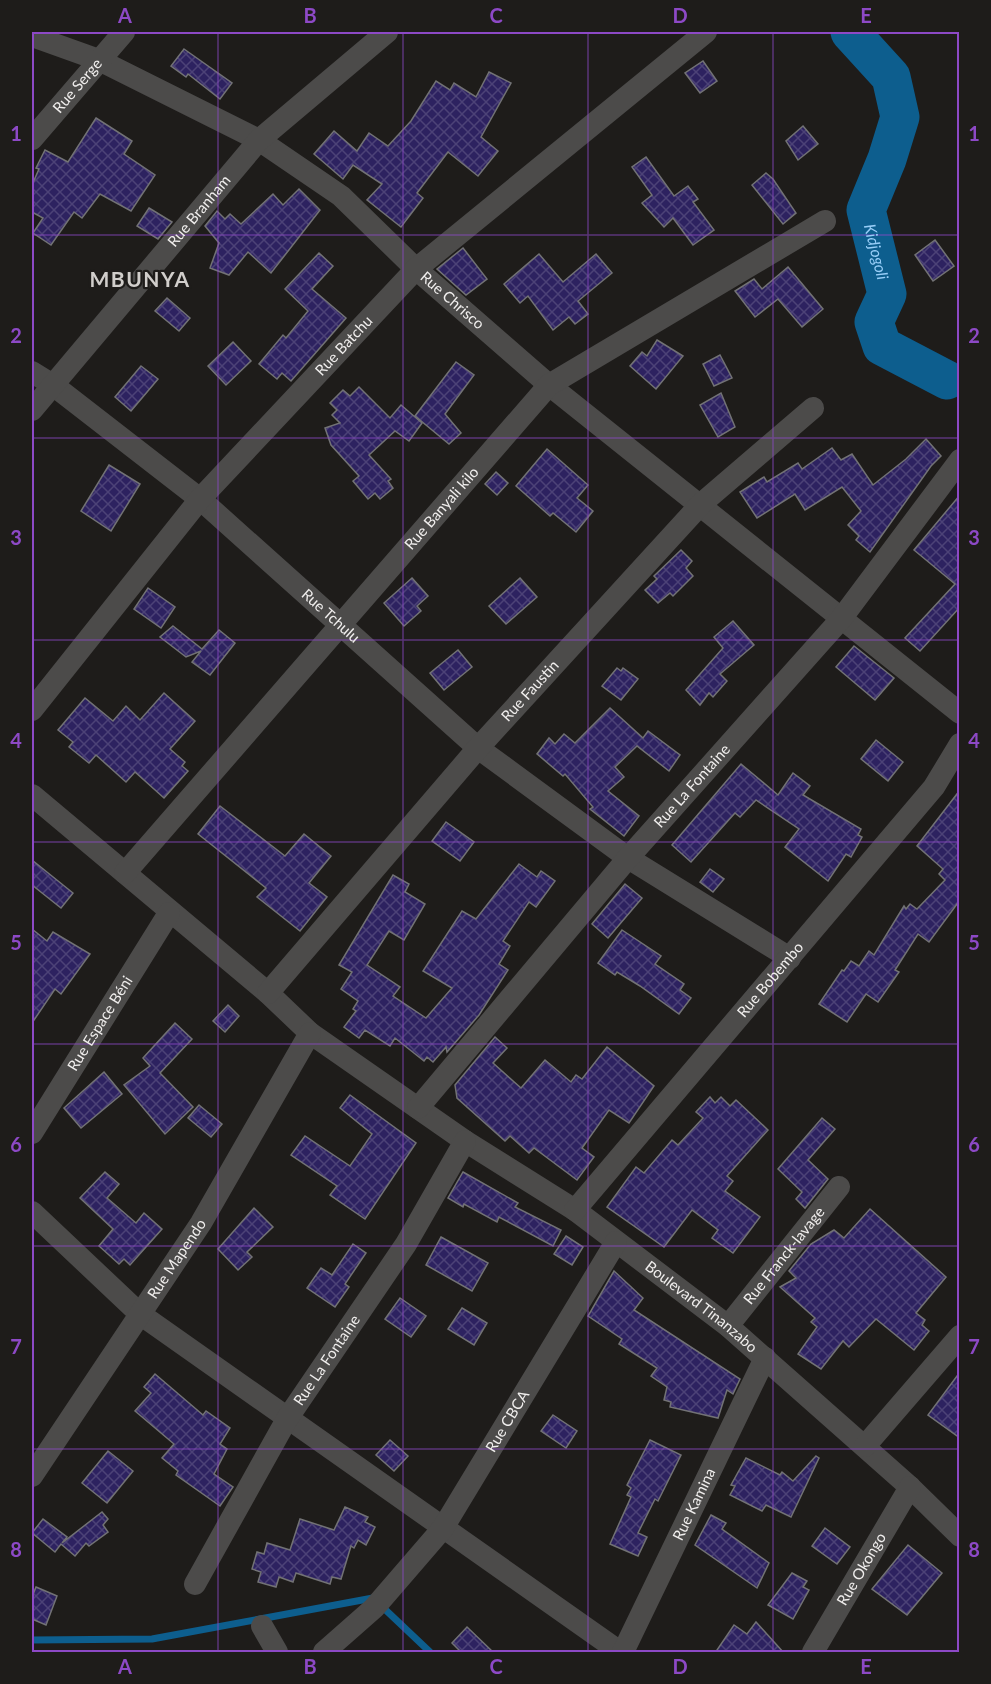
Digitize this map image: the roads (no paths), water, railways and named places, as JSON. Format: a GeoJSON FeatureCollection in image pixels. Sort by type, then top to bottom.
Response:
{"type":"FeatureCollection","features":[{"type":"Feature","properties":{"kind":"street","name":"Rue Serge"},"geometry":{"type":"LineString","coordinates":[[32,140],[124,32]]}},
{"type":"Feature","properties":{"kind":"street","name":"Rue Branham"},"geometry":{"type":"LineString","coordinates":[[32,410],[260,140],[387,32]]}},
{"type":"Feature","properties":{"kind":"street","name":"Rue Batchu"},"geometry":{"type":"LineString","coordinates":[[32,710],[200,500],[416,269],[706,32]]}},
{"type":"Feature","properties":{"kind":"street","name":"Rue Chrisco"},"geometry":{"type":"LineString","coordinates":[[32,36],[99,60],[260,140],[341,196],[416,269],[549,385],[701,504],[960,713]]}},
{"type":"Feature","properties":{"kind":"street","name":"Rue Banyali kilo"},"geometry":{"type":"LineString","coordinates":[[124,873],[549,385],[825,221]]}},
{"type":"Feature","properties":{"kind":"street","name":"Rue Tchulu"},"geometry":{"type":"LineString","coordinates":[[32,372],[200,500],[478,748],[628,858],[790,958]]}},
{"type":"Feature","properties":{"kind":"street","name":"Rue Faustin"},"geometry":{"type":"LineString","coordinates":[[268,993],[478,748],[701,504],[813,408]]}},
{"type":"Feature","properties":{"kind":"street","name":"Rue La Fontaine"},"geometry":{"type":"LineString","coordinates":[[418,1108],[628,858],[841,619],[960,460]]}},
{"type":"Feature","properties":{"kind":"street","name":"Rue Bobembo"},"geometry":{"type":"LineString","coordinates":[[574,1210],[934,788],[960,744]]}},
{"type":"Feature","properties":{"kind":"street","name":"Boulevard Tinanzabo"},"geometry":{"type":"LineString","coordinates":[[32,795],[268,993],[310,1033],[465,1141],[574,1210],[728,1326],[865,1446],[960,1536]]}},
{"type":"Feature","properties":{"kind":"street","name":"Rue Espace Béni"},"geometry":{"type":"LineString","coordinates":[[32,1133],[170,913]]}},
{"type":"Feature","properties":{"kind":"street","name":"Rue Mapendo"},"geometry":{"type":"LineString","coordinates":[[32,1476],[201,1223],[310,1033]]}},
{"type":"Feature","properties":{"kind":"street","name":"Rue La Fontaine"},"geometry":{"type":"LineString","coordinates":[[195,1584],[287,1419],[406,1244],[465,1141]]}},
{"type":"Feature","properties":{"kind":"street","name":"Rue Franck-lavage"},"geometry":{"type":"LineString","coordinates":[[728,1326],[839,1187]]}},
{"type":"Feature","properties":{"kind":"street"},"geometry":{"type":"LineString","coordinates":[[32,1212],[140,1314],[622,1653]]}},
{"type":"Feature","properties":{"kind":"street","name":"Rue CBCA"},"geometry":{"type":"LineString","coordinates":[[324,1653],[381,1600],[442,1528],[616,1242]]}},
{"type":"Feature","properties":{"kind":"street"},"geometry":{"type":"LineString","coordinates":[[865,1446],[960,1336]]}},
{"type":"Feature","properties":{"kind":"street","name":"Rue Kamina"},"geometry":{"type":"LineString","coordinates":[[622,1653],[765,1358]]}},
{"type":"Feature","properties":{"kind":"street","name":"Rue Okongo"},"geometry":{"type":"LineString","coordinates":[[813,1653],[910,1487]]}},
{"type":"Feature","properties":{"kind":"street"},"geometry":{"type":"LineString","coordinates":[[262,1626],[277,1653]]}},
{"type":"Feature","properties":{"kind":"waterway","name":"Kidjogoli"},"geometry":{"type":"LineString","coordinates":[[850,32],[891,77],[900,117],[887,159],[866,210],[887,294],[874,322],[882,346],[947,380]]}},
{"type":"Feature","properties":{"kind":"waterway"},"geometry":{"type":"LineString","coordinates":[[32,1640],[152,1639],[373,1598],[430,1652]]}},
{"type":"Feature","properties":{"kind":"district","name":"MBUNYA"},"geometry":{"type":"Point","coordinates":[140,280]}}]}
